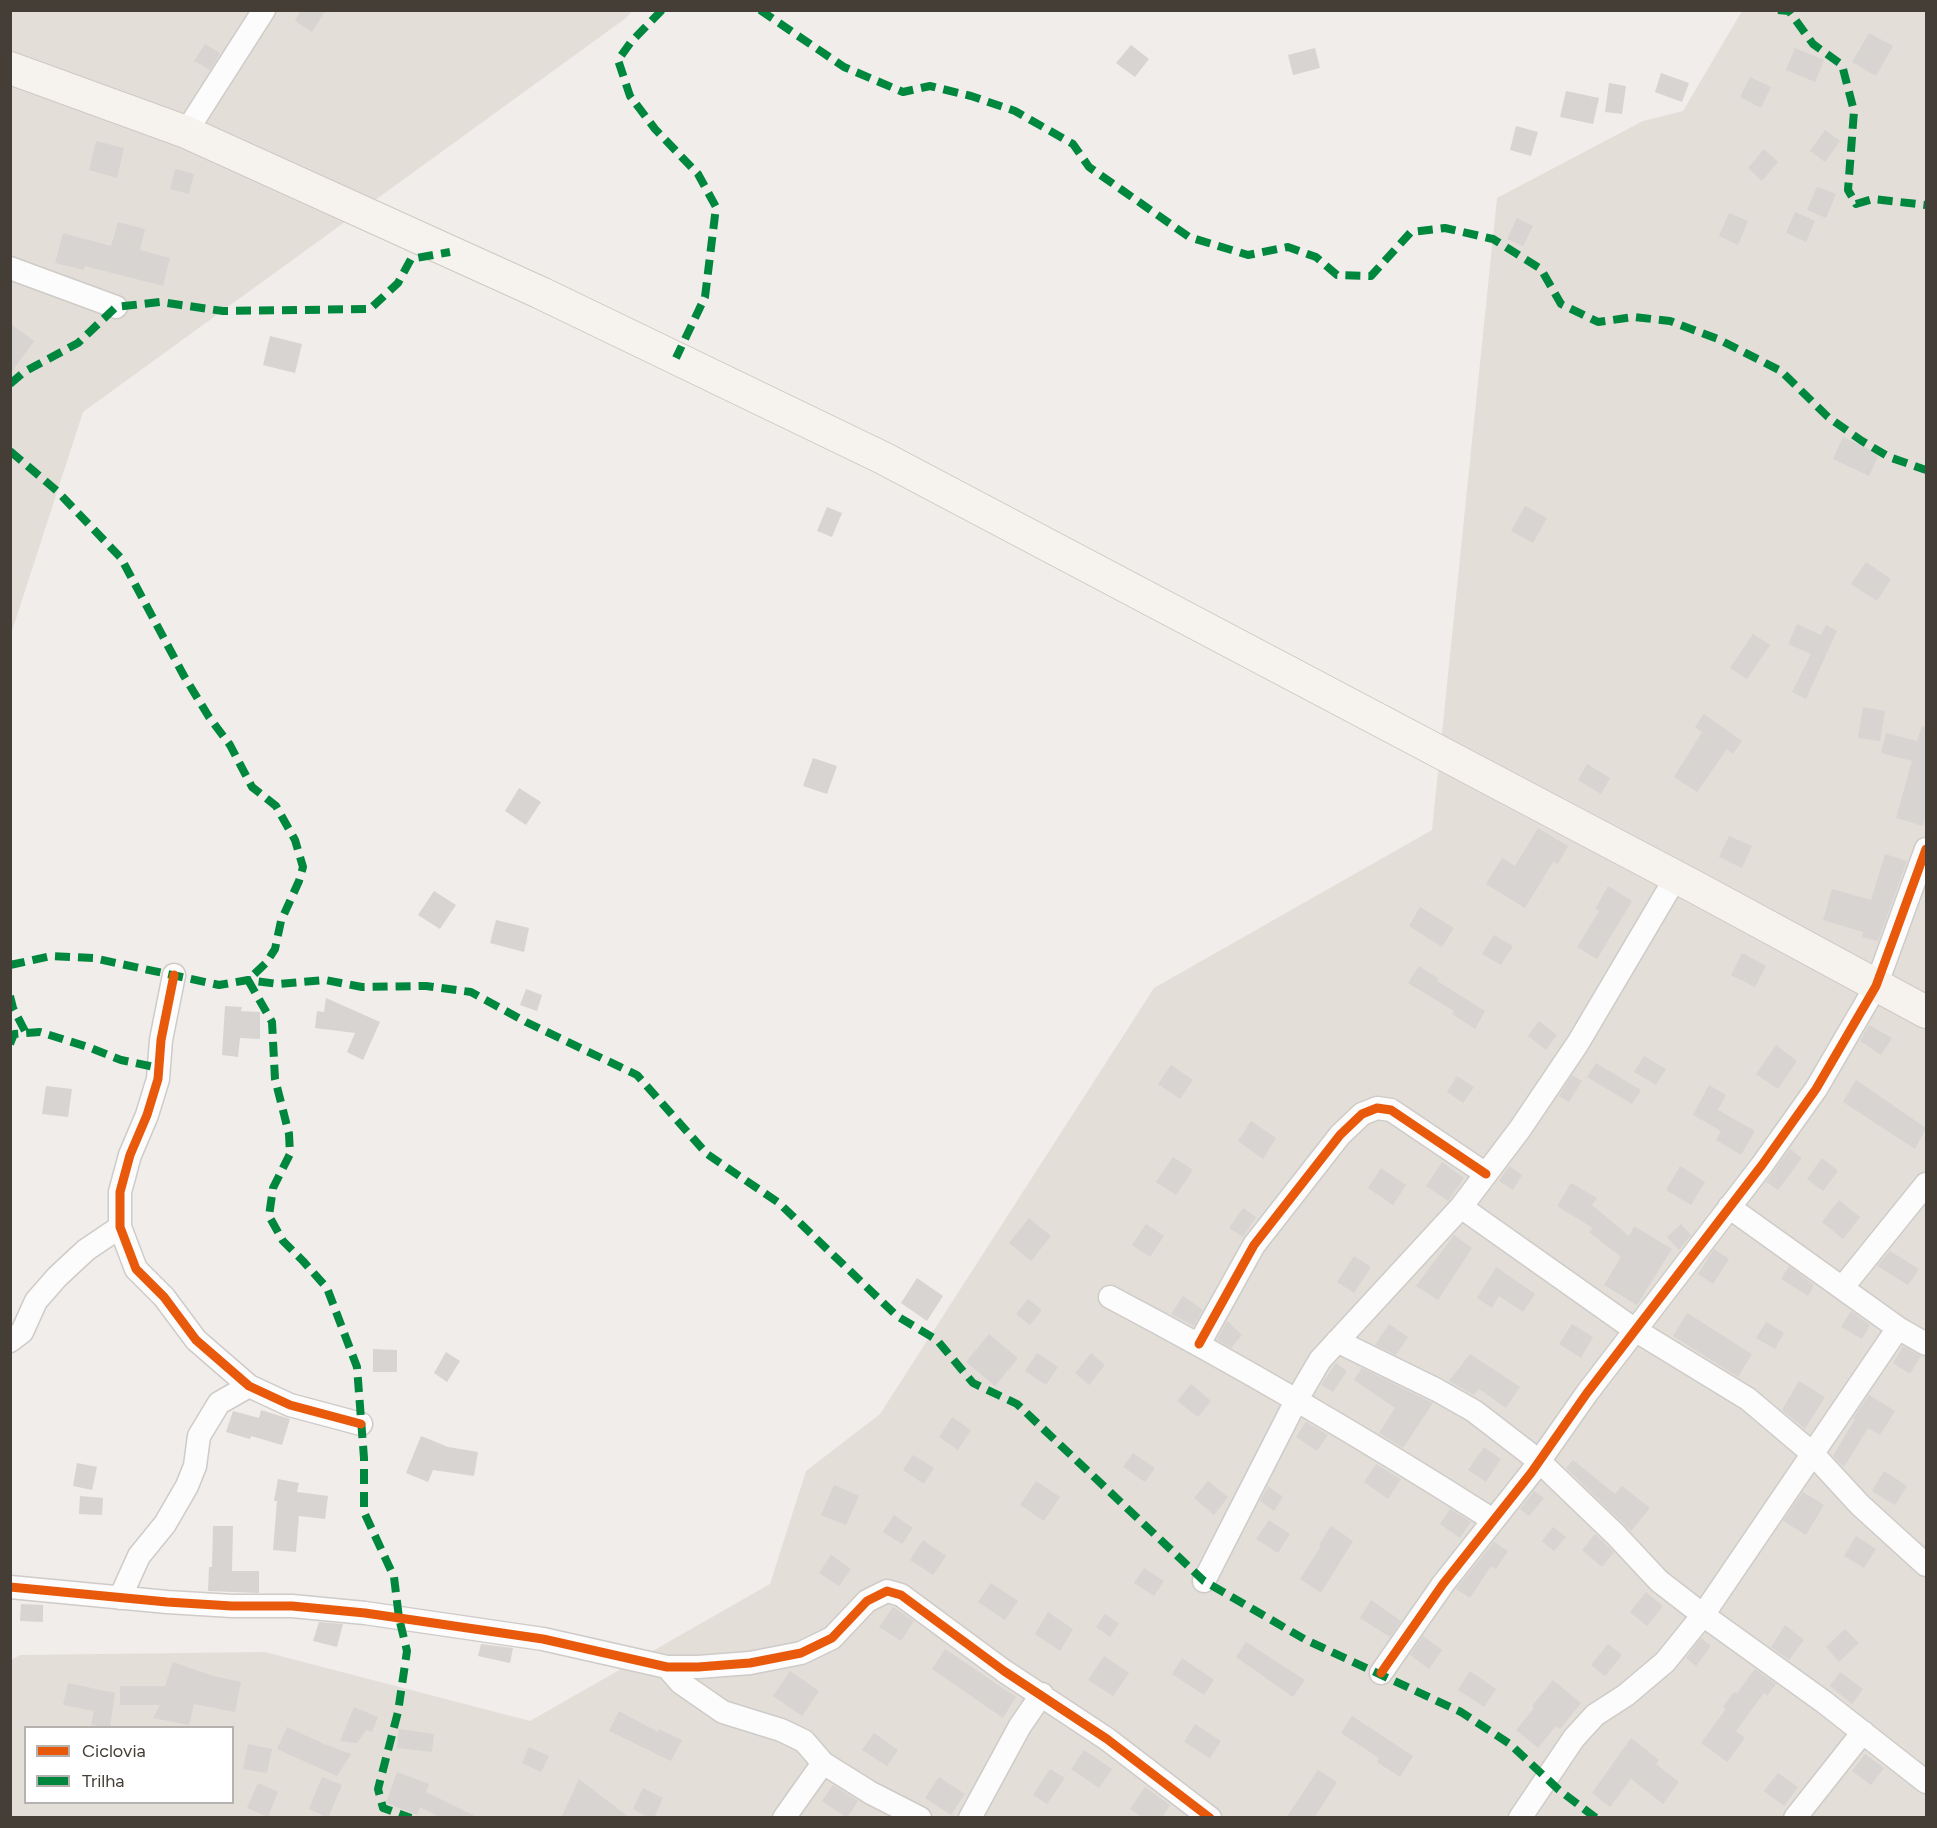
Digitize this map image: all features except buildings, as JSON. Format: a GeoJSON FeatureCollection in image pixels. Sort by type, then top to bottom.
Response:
{"type":"FeatureCollection","features":[{"type":"Feature","properties":{"kind":"main road"},"geometry":{"type":"LineString","coordinates":[[10,68],[186,132],[541,293],[883,458],[1676,877],[1926,1012]]}},
{"type":"Feature","properties":{"kind":"street"},"geometry":{"type":"LineString","coordinates":[[186,132],[264,10]]}},
{"type":"Feature","properties":{"kind":"street"},"geometry":{"type":"LineString","coordinates":[[10,268],[116,307]]}},
{"type":"Feature","properties":{"kind":"street"},"geometry":{"type":"LineString","coordinates":[[1381,1673],[1443,1584],[1539,1461],[1587,1393],[1816,1089],[1876,986],[1926,849]]}},
{"type":"Feature","properties":{"kind":"street"},"geometry":{"type":"LineString","coordinates":[[1204,1581],[1296,1401],[1320,1360],[1461,1207],[1486,1174],[1578,1043],[1676,877]]}},
{"type":"Feature","properties":{"kind":"street"},"geometry":{"type":"LineString","coordinates":[[174,975],[161,1040],[158,1079],[147,1115],[130,1155],[120,1192],[120,1227],[136,1269],[164,1297],[196,1340],[249,1386],[290,1405],[360,1424]]}},
{"type":"Feature","properties":{"kind":"street"},"geometry":{"type":"LineString","coordinates":[[1199,1344],[1254,1245],[1340,1135],[1362,1114],[1377,1108],[1391,1110],[1486,1174]]}},
{"type":"Feature","properties":{"kind":"street"},"geometry":{"type":"LineString","coordinates":[[1842,1288],[1926,1185]]}},
{"type":"Feature","properties":{"kind":"street"},"geometry":{"type":"LineString","coordinates":[[1461,1207],[1635,1330],[1748,1399],[1813,1454],[1860,1504],[1926,1565]]}},
{"type":"Feature","properties":{"kind":"street"},"geometry":{"type":"LineString","coordinates":[[1729,1207],[1898,1328],[1926,1344]]}},
{"type":"Feature","properties":{"kind":"street"},"geometry":{"type":"LineString","coordinates":[[10,1341],[22,1332],[36,1301],[57,1277],[86,1250],[120,1227]]}},
{"type":"Feature","properties":{"kind":"street"},"geometry":{"type":"LineString","coordinates":[[1110,1297],[1199,1344],[1389,1454],[1493,1520]]}},
{"type":"Feature","properties":{"kind":"street"},"geometry":{"type":"LineString","coordinates":[[1520,1818],[1574,1738],[1595,1715],[1626,1695],[1665,1662],[1703,1615],[1898,1328]]}},
{"type":"Feature","properties":{"kind":"street"},"geometry":{"type":"LineString","coordinates":[[1337,1341],[1474,1411],[1539,1461],[1616,1535],[1659,1581],[1863,1732],[1926,1782]]}},
{"type":"Feature","properties":{"kind":"street"},"geometry":{"type":"LineString","coordinates":[[120,1598],[139,1556],[165,1524],[187,1486],[195,1466],[199,1436],[219,1402],[249,1386]]}},
{"type":"Feature","properties":{"kind":"street"},"geometry":{"type":"LineString","coordinates":[[10,1587],[120,1598],[232,1606],[292,1606],[365,1613],[543,1639],[667,1667],[750,1663],[801,1653],[832,1638],[867,1601],[887,1591],[901,1595],[994,1664],[1107,1739],[1210,1818]]}},
{"type":"Feature","properties":{"kind":"street"},"geometry":{"type":"LineString","coordinates":[[667,1667],[681,1683],[723,1712],[781,1730],[804,1741],[823,1763],[871,1793],[920,1818]]}},
{"type":"Feature","properties":{"kind":"street"},"geometry":{"type":"LineString","coordinates":[[970,1818],[1020,1726],[1042,1694]]}},
{"type":"Feature","properties":{"kind":"street"},"geometry":{"type":"LineString","coordinates":[[1795,1818],[1863,1732]]}},
{"type":"Feature","properties":{"kind":"street"},"geometry":{"type":"LineString","coordinates":[[784,1818],[823,1763]]}},
{"type":"Feature","properties":{"kind":"shaded area"},"geometry":{"type":"Polygon","coordinates":[[[11,11],[632,11],[626,18],[83,412],[11,634],[11,11]]]}},
{"type":"Feature","properties":{"kind":"shaded area"},"geometry":{"type":"Polygon","coordinates":[[[1742,11],[1926,11],[1926,1817],[11,1818],[11,1660],[20,1655],[265,1652],[530,1721],[770,1584],[806,1471],[880,1414],[1154,988],[1432,830],[1497,198],[1643,121],[1683,111],[1742,11]]]}},
{"type":"Feature","properties":{"kind":"marked path"},"geometry":{"type":"LineString","coordinates":[[662,10],[631,42],[618,60],[630,96],[655,129],[698,174],[716,207],[705,297],[676,358]]}},
{"type":"Feature","properties":{"kind":"marked path"},"geometry":{"type":"LineString","coordinates":[[760,10],[844,67],[903,92],[930,86],[971,96],[1015,111],[1073,144],[1089,167],[1189,237],[1248,255],[1288,247],[1316,257],[1337,275],[1371,276],[1411,232],[1445,228],[1493,239],[1541,269],[1561,304],[1598,322],[1634,317],[1670,321],[1718,339],[1781,371],[1828,417],[1862,441],[1889,457],[1926,470]]}},
{"type":"Feature","properties":{"kind":"marked path"},"geometry":{"type":"LineString","coordinates":[[1778,10],[1789,11],[1813,44],[1842,65],[1854,111],[1848,190],[1856,204],[1873,199],[1926,205]]}},
{"type":"Feature","properties":{"kind":"marked path"},"geometry":{"type":"LineString","coordinates":[[10,384],[24,372],[78,343],[116,307],[160,302],[223,311],[370,309],[398,283],[411,259],[450,252]]}},
{"type":"Feature","properties":{"kind":"marked path"},"geometry":{"type":"LineString","coordinates":[[10,451],[57,491],[121,558],[184,676],[209,717],[230,745],[252,787],[276,806],[295,840],[303,867],[281,921],[275,949],[266,963],[248,980],[272,1022],[275,1079],[289,1134],[290,1154],[273,1188],[269,1216],[283,1241],[327,1288],[357,1367],[364,1458],[364,1512],[394,1577],[399,1618],[407,1651],[398,1712],[378,1789],[383,1808],[411,1818]]}},
{"type":"Feature","properties":{"kind":"marked path"},"geometry":{"type":"LineString","coordinates":[[10,965],[51,956],[93,958],[219,985],[248,980],[278,984],[325,980],[362,987],[426,986],[471,992],[526,1022],[637,1075],[707,1154],[779,1203],[897,1316],[937,1340],[973,1383],[1017,1404],[1204,1581],[1306,1640],[1461,1712],[1510,1744],[1559,1790],[1596,1818]]}},
{"type":"Feature","properties":{"kind":"marked path"},"geometry":{"type":"LineString","coordinates":[[10,996],[13,1008],[26,1033]]}},
{"type":"Feature","properties":{"kind":"marked path"},"geometry":{"type":"LineString","coordinates":[[10,1044],[14,1034],[40,1032],[121,1060],[159,1068]]}},
{"type":"Feature","properties":{"kind":"cycle path"},"geometry":{"type":"LineString","coordinates":[[1381,1673],[1443,1584],[1531,1473],[1587,1393],[1762,1165],[1816,1089],[1876,986],[1926,849]]}},
{"type":"Feature","properties":{"kind":"cycle path"},"geometry":{"type":"LineString","coordinates":[[174,975],[161,1040],[158,1079],[147,1115],[130,1155],[120,1192],[120,1227],[136,1269],[164,1297],[196,1340],[249,1386],[290,1405],[361,1424]]}},
{"type":"Feature","properties":{"kind":"cycle path"},"geometry":{"type":"LineString","coordinates":[[1199,1344],[1254,1245],[1340,1135],[1362,1114],[1377,1108],[1391,1110],[1486,1174]]}},
{"type":"Feature","properties":{"kind":"cycle path"},"geometry":{"type":"LineString","coordinates":[[10,1587],[167,1602],[232,1606],[292,1606],[365,1613],[543,1639],[667,1667],[750,1663],[801,1653],[832,1638],[867,1601],[887,1591],[901,1595],[1004,1671],[1107,1739],[1210,1818]]}}]}
